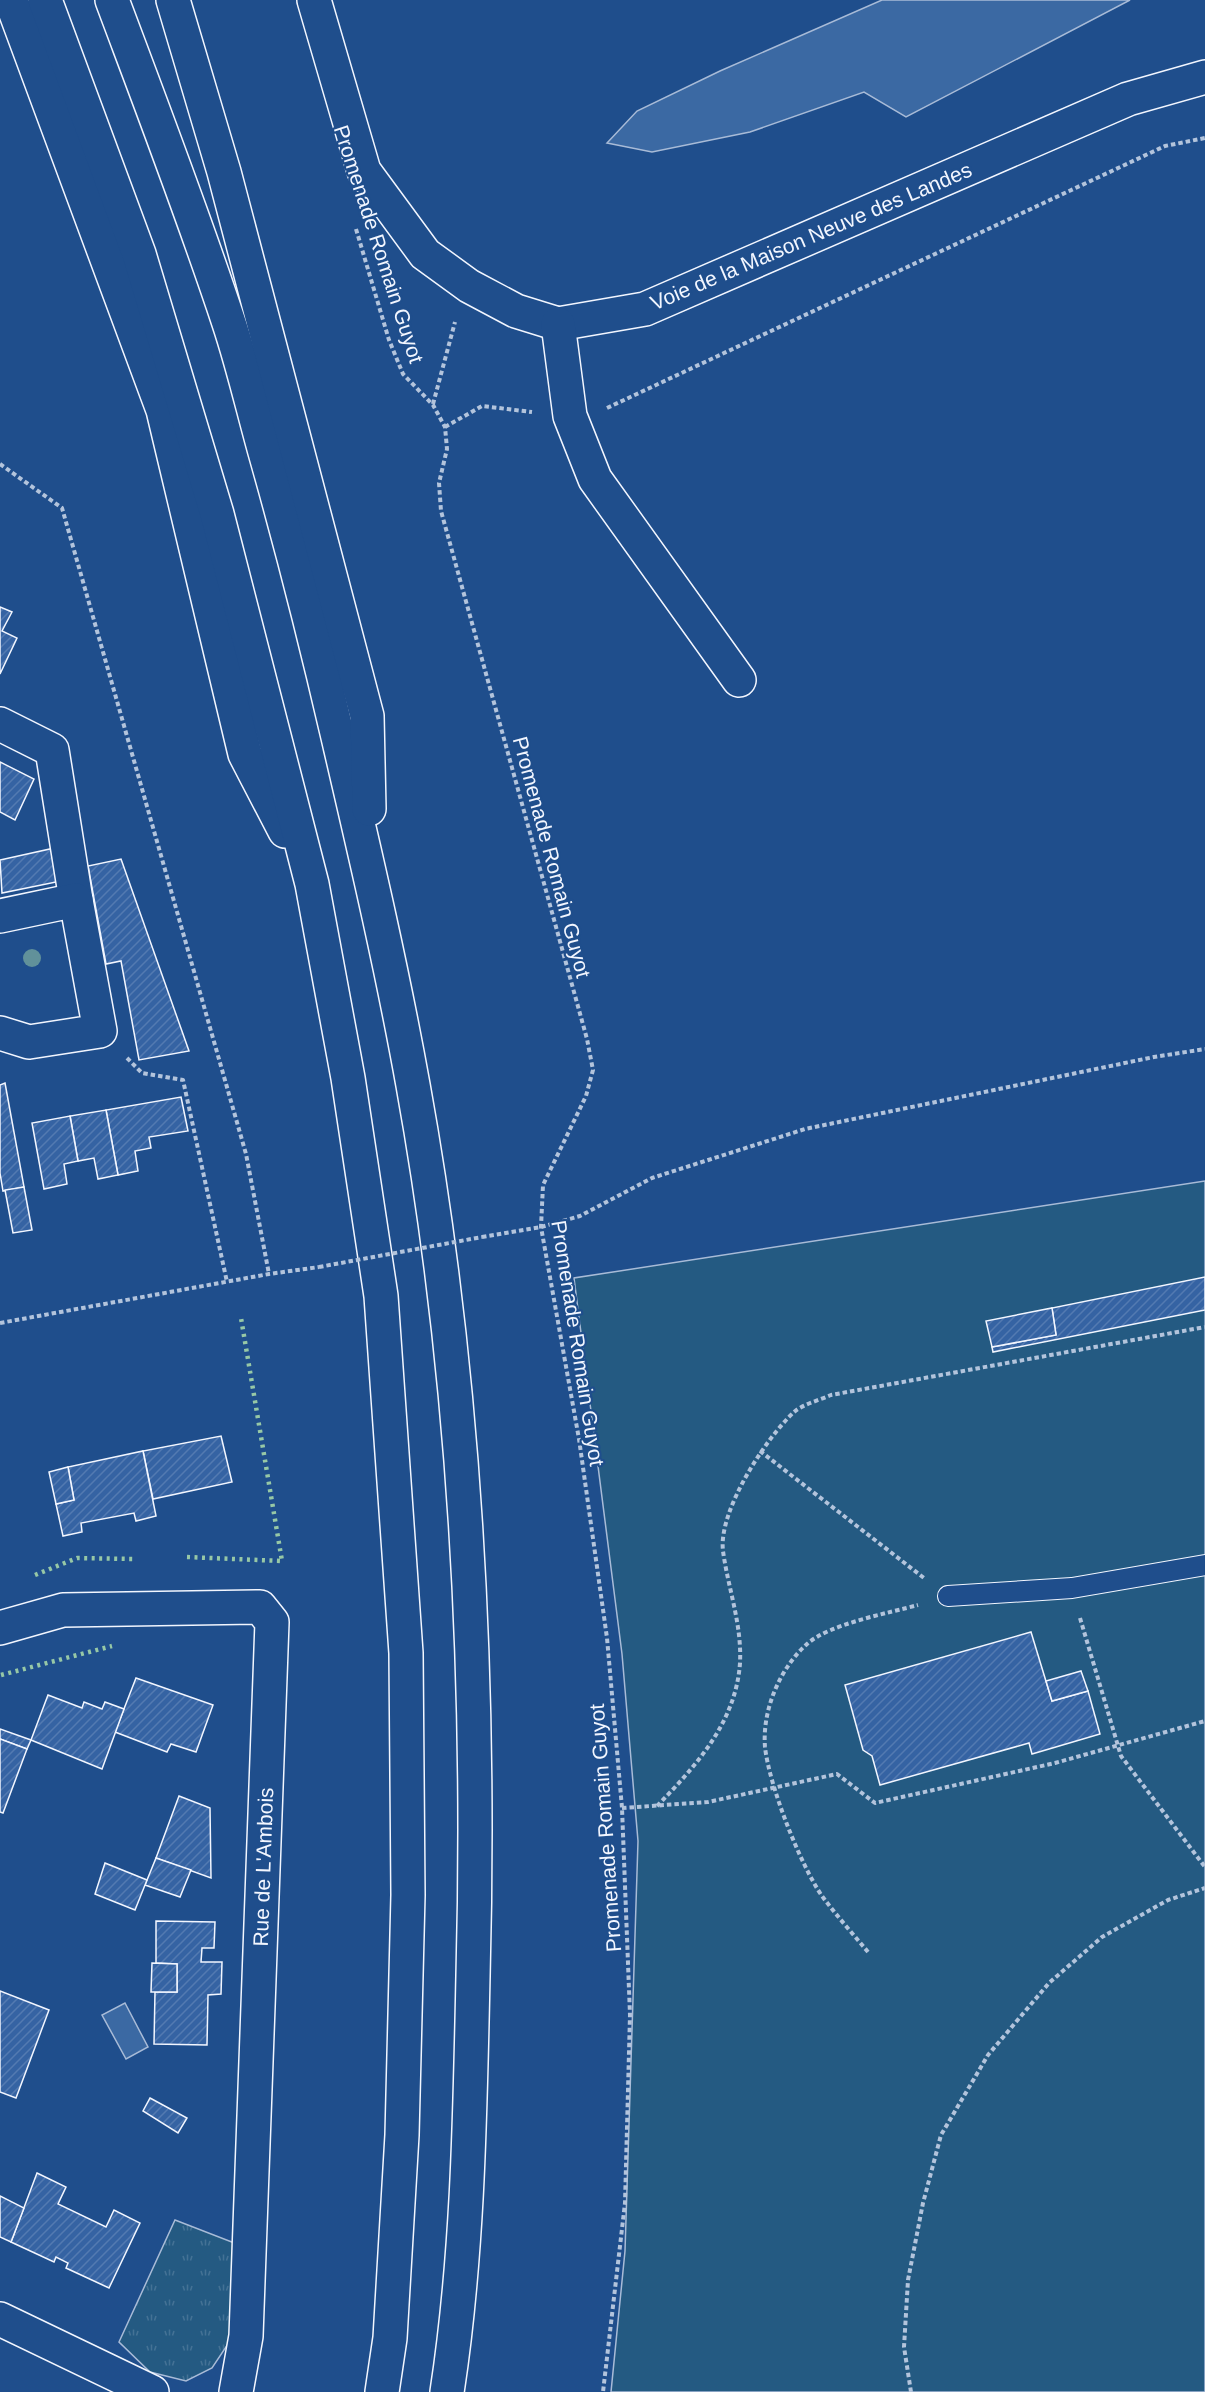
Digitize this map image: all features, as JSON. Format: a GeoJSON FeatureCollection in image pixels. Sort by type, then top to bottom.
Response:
{"type":"FeatureCollection","features":[{"type":"Feature","properties":{"kind":"main road"},"geometry":{"type":"LineString","coordinates":[[11,0],[163,410],[245,754],[312,884]]}},
{"type":"Feature","properties":{"kind":"main road"},"geometry":{"type":"LineString","coordinates":[[45,0],[140,254],[217,514],[312,884],[348,1078],[381,1296],[406,1653],[408,1895],[402,2135],[390,2338],[382,2392]]}},
{"type":"Feature","properties":{"kind":"main road"},"geometry":{"type":"LineString","coordinates":[[112,0],[171,156],[231,329],[309,610],[371,877],[413,1087],[444,1291],[461,1473],[474,1714],[476,1900],[469,2143],[455,2341],[447,2392]]}},
{"type":"Feature","properties":{"kind":"main road"},"geometry":{"type":"LineString","coordinates":[[173,0],[224,172],[367,716],[371,877]]}},
{"type":"Feature","properties":{"kind":"main road"},"geometry":{"type":"LineString","coordinates":[[314,0],[364,171],[425,254],[469,286],[516,311],[558,324],[570,416],[595,479],[739,680]]}},
{"type":"Feature","properties":{"kind":"main road","name":"Voie de la Maison Neuve des Landes"},"geometry":{"type":"LineString","coordinates":[[558,324],[645,309],[1128,99],[1205,77]]}},
{"type":"Feature","properties":{"kind":"main road"},"geometry":{"type":"LineString","coordinates":[[0,724],[52,750],[99,1031],[29,1042],[0,1033]]}},
{"type":"Feature","properties":{"kind":"main road"},"geometry":{"type":"LineString","coordinates":[[0,916],[76,900]]}},
{"type":"Feature","properties":{"kind":"main road","name":"Rue de L'Ambois"},"geometry":{"type":"LineString","coordinates":[[0,1628],[63,1610],[260,1607],[272,1622],[246,2336],[236,2392]]}},
{"type":"Feature","properties":{"kind":"main road"},"geometry":{"type":"LineString","coordinates":[[0,2319],[152,2392]]}},
{"type":"Feature","properties":{"kind":"lane"},"geometry":{"type":"LineString","coordinates":[[948,1596],[1071,1588],[1205,1565]]}},
{"type":"Feature","properties":{"kind":"path"},"geometry":{"type":"LineString","coordinates":[[445,427],[482,406],[570,416],[613,407],[1165,146],[1205,138]]}},
{"type":"Feature","properties":{"kind":"path","name":"Promenade Romain Guyot"},"geometry":{"type":"LineString","coordinates":[[355,226],[389,339],[404,374],[433,405],[445,427],[447,449],[439,483],[441,511],[587,1039],[593,1070],[586,1096],[543,1185],[541,1227],[579,1439],[607,1638],[622,1808],[630,2015],[626,2192],[603,2392]]}},
{"type":"Feature","properties":{"kind":"path"},"geometry":{"type":"LineString","coordinates":[[433,405],[451,333],[469,286]]}},
{"type":"Feature","properties":{"kind":"path"},"geometry":{"type":"LineString","coordinates":[[0,464],[62,508],[246,1154],[269,1274]]}},
{"type":"Feature","properties":{"kind":"path"},"geometry":{"type":"LineString","coordinates":[[99,1031],[142,1073],[183,1080],[227,1282]]}},
{"type":"Feature","properties":{"kind":"path"},"geometry":{"type":"LineString","coordinates":[[0,1323],[541,1227],[580,1216],[652,1178],[805,1129],[1154,1057],[1205,1049]]}},
{"type":"Feature","properties":{"kind":"path"},"geometry":{"type":"LineString","coordinates":[[657,1806],[691,1770],[716,1738],[730,1703],[740,1664],[738,1618],[722,1548],[730,1510],[760,1451],[796,1410],[831,1395],[1205,1327]]}},
{"type":"Feature","properties":{"kind":"path"},"geometry":{"type":"LineString","coordinates":[[760,1451],[948,1596]]}},
{"type":"Feature","properties":{"kind":"path"},"geometry":{"type":"LineString","coordinates":[[1071,1588],[1121,1756],[1205,1867]]}},
{"type":"Feature","properties":{"kind":"path"},"geometry":{"type":"LineString","coordinates":[[868,1952],[821,1895],[794,1845],[765,1746],[770,1705],[785,1668],[808,1642],[842,1626],[948,1596]]}},
{"type":"Feature","properties":{"kind":"path"},"geometry":{"type":"LineString","coordinates":[[622,1808],[708,1802],[837,1774],[875,1803],[1055,1763],[1205,1721]]}},
{"type":"Feature","properties":{"kind":"path"},"geometry":{"type":"LineString","coordinates":[[911,2392],[904,2347],[907,2291],[923,2203],[941,2135],[988,2055],[1049,1983],[1102,1936],[1168,1900],[1205,1888]]}},
{"type":"Feature","properties":{"kind":"green space"},"geometry":{"type":"Polygon","coordinates":[[[1205,1181],[1205,2392],[611,2392],[625,2251],[638,1841],[622,1654],[574,1278],[1205,1181]]]}},
{"type":"Feature","properties":{"kind":"green space"},"geometry":{"type":"Polygon","coordinates":[[[175,2220],[237,2244],[230,2341],[212,2368],[186,2381],[150,2372],[119,2342],[175,2220]]]}},
{"type":"Feature","properties":{"kind":"shaded area"},"geometry":{"type":"Polygon","coordinates":[[[882,0],[1130,0],[906,117],[864,92],[750,132],[652,152],[607,143],[637,111],[720,71],[882,0]]]}},
{"type":"Feature","properties":{"kind":"shaded area"},"geometry":{"type":"Polygon","coordinates":[[[125,2003],[148,2047],[126,2059],[102,2015],[125,2003]]]}},
{"type":"Feature","properties":{"kind":"building"},"geometry":{"type":"Polygon","coordinates":[[[0,607],[12,612],[2,631],[17,638],[0,674],[0,607]]]}},
{"type":"Feature","properties":{"kind":"building"},"geometry":{"type":"Polygon","coordinates":[[[0,762],[34,779],[15,820],[0,812],[0,762]]]}},
{"type":"Feature","properties":{"kind":"building"},"geometry":{"type":"Polygon","coordinates":[[[59,847],[66,880],[2,893],[0,860],[59,847]]]}},
{"type":"Feature","properties":{"kind":"building"},"geometry":{"type":"Polygon","coordinates":[[[121,859],[189,1051],[139,1060],[121,961],[106,964],[88,866],[121,859]]]}},
{"type":"Feature","properties":{"kind":"building"},"geometry":{"type":"Polygon","coordinates":[[[5,1083],[24,1187],[3,1191],[0,1173],[0,1085],[5,1083]]]}},
{"type":"Feature","properties":{"kind":"building"},"geometry":{"type":"Polygon","coordinates":[[[181,1097],[188,1131],[149,1137],[151,1148],[135,1151],[138,1171],[118,1175],[106,1110],[181,1097]]]}},
{"type":"Feature","properties":{"kind":"building"},"geometry":{"type":"Polygon","coordinates":[[[106,1110],[118,1175],[98,1179],[94,1158],[78,1161],[70,1116],[106,1110]]]}},
{"type":"Feature","properties":{"kind":"building"},"geometry":{"type":"Polygon","coordinates":[[[70,1116],[78,1161],[64,1164],[67,1184],[44,1189],[32,1123],[70,1116]]]}},
{"type":"Feature","properties":{"kind":"building"},"geometry":{"type":"Polygon","coordinates":[[[24,1187],[32,1230],[13,1233],[5,1190],[24,1187]]]}},
{"type":"Feature","properties":{"kind":"building"},"geometry":{"type":"Polygon","coordinates":[[[1205,1277],[1205,1310],[993,1352],[992,1347],[1056,1335],[1052,1308],[1205,1277]]]}},
{"type":"Feature","properties":{"kind":"building"},"geometry":{"type":"Polygon","coordinates":[[[1052,1308],[1056,1335],[992,1347],[986,1321],[1052,1308]]]}},
{"type":"Feature","properties":{"kind":"building"},"geometry":{"type":"Polygon","coordinates":[[[221,1436],[232,1482],[153,1499],[143,1451],[221,1436]]]}},
{"type":"Feature","properties":{"kind":"building"},"geometry":{"type":"Polygon","coordinates":[[[143,1451],[156,1516],[136,1521],[134,1513],[81,1523],[82,1532],[63,1536],[56,1504],[74,1500],[68,1467],[143,1451]]]}},
{"type":"Feature","properties":{"kind":"building"},"geometry":{"type":"Polygon","coordinates":[[[68,1467],[74,1500],[56,1504],[49,1472],[68,1467]]]}},
{"type":"Feature","properties":{"kind":"building"},"geometry":{"type":"Polygon","coordinates":[[[1031,1632],[1052,1701],[1088,1691],[1100,1734],[1032,1754],[1029,1743],[880,1785],[872,1756],[863,1750],[845,1685],[1031,1632]]]}},
{"type":"Feature","properties":{"kind":"building"},"geometry":{"type":"Polygon","coordinates":[[[1081,1671],[1088,1691],[1052,1701],[1046,1681],[1081,1671]]]}},
{"type":"Feature","properties":{"kind":"building"},"geometry":{"type":"Polygon","coordinates":[[[136,1678],[213,1705],[196,1752],[171,1744],[167,1752],[115,1732],[136,1678]]]}},
{"type":"Feature","properties":{"kind":"building"},"geometry":{"type":"Polygon","coordinates":[[[48,1695],[82,1708],[84,1702],[102,1709],[105,1702],[124,1709],[102,1769],[31,1740],[48,1695]]]}},
{"type":"Feature","properties":{"kind":"building"},"geometry":{"type":"Polygon","coordinates":[[[0,1729],[31,1740],[27,1749],[0,1739],[0,1729]]]}},
{"type":"Feature","properties":{"kind":"building"},"geometry":{"type":"Polygon","coordinates":[[[0,1739],[27,1749],[3,1813],[0,1812],[0,1739]]]}},
{"type":"Feature","properties":{"kind":"building"},"geometry":{"type":"Polygon","coordinates":[[[179,1796],[210,1808],[211,1878],[156,1858],[179,1796]]]}},
{"type":"Feature","properties":{"kind":"building"},"geometry":{"type":"Polygon","coordinates":[[[156,1858],[191,1870],[180,1897],[145,1885],[156,1858]]]}},
{"type":"Feature","properties":{"kind":"building"},"geometry":{"type":"Polygon","coordinates":[[[105,1863],[147,1880],[135,1910],[95,1894],[105,1863]]]}},
{"type":"Feature","properties":{"kind":"building"},"geometry":{"type":"Polygon","coordinates":[[[156,1921],[215,1922],[214,1948],[202,1948],[201,1962],[222,1962],[221,1994],[208,1995],[207,2045],[154,2044],[155,1992],[177,1992],[177,1964],[156,1963],[156,1921]]]}},
{"type":"Feature","properties":{"kind":"building"},"geometry":{"type":"Polygon","coordinates":[[[152,1963],[177,1964],[177,1992],[151,1992],[152,1963]]]}},
{"type":"Feature","properties":{"kind":"building"},"geometry":{"type":"Polygon","coordinates":[[[0,1991],[49,2010],[16,2098],[0,2092],[0,1991]]]}},
{"type":"Feature","properties":{"kind":"building"},"geometry":{"type":"Polygon","coordinates":[[[150,2098],[187,2118],[178,2133],[143,2111],[150,2098]]]}},
{"type":"Feature","properties":{"kind":"building"},"geometry":{"type":"Polygon","coordinates":[[[37,2173],[66,2187],[58,2204],[106,2227],[114,2210],[140,2223],[109,2288],[66,2268],[68,2263],[56,2257],[54,2262],[11,2242],[37,2173]]]}},
{"type":"Feature","properties":{"kind":"building"},"geometry":{"type":"Polygon","coordinates":[[[0,2196],[24,2208],[11,2242],[0,2237],[0,2196]]]}},
{"type":"Feature","properties":{"kind":"hedge"},"geometry":{"type":"LineString","coordinates":[[187,1557],[282,1561],[241,1318]]}},
{"type":"Feature","properties":{"kind":"hedge"},"geometry":{"type":"LineString","coordinates":[[35,1575],[77,1558],[133,1559]]}},
{"type":"Feature","properties":{"kind":"hedge"},"geometry":{"type":"LineString","coordinates":[[1,1675],[112,1646]]}}]}
